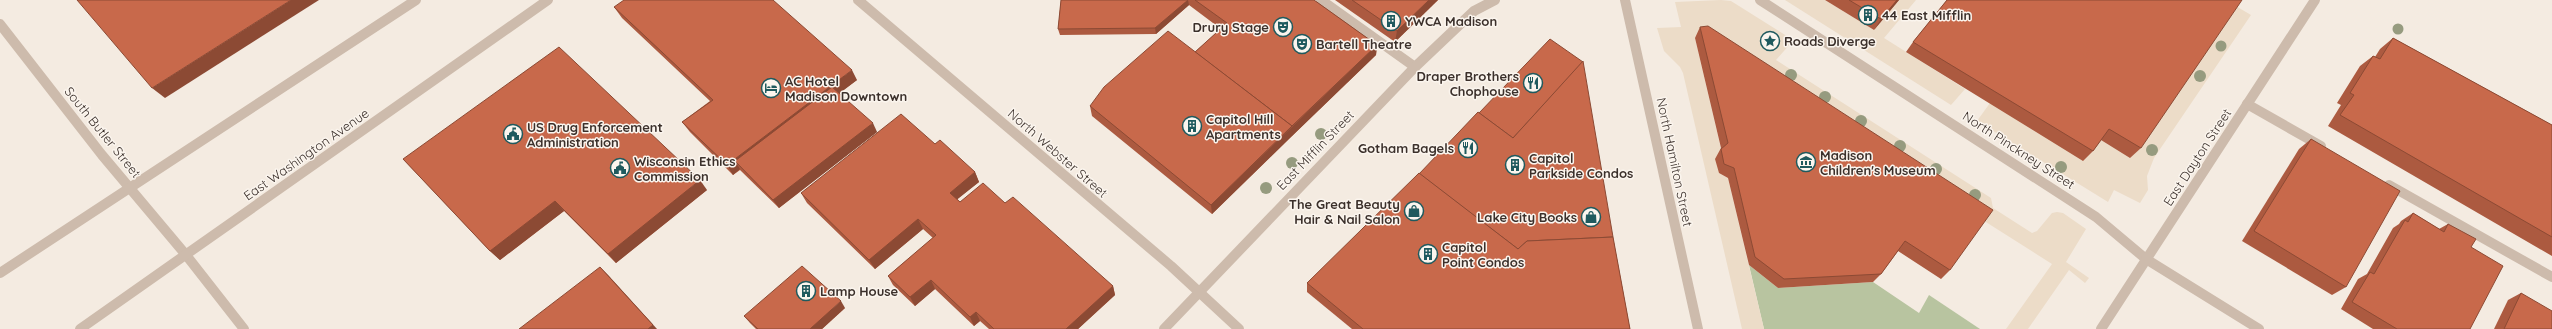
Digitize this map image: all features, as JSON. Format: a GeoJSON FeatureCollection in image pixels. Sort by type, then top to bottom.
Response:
{"type":"FeatureCollection","features":[{"type":"Feature","properties":{"kind":"street"},"geometry":{"type":"LineString","coordinates":[[0,273],[416,0]]}},
{"type":"Feature","properties":{"kind":"street","name":"East Washington Avenue"},"geometry":{"type":"LineString","coordinates":[[80,329],[548,0]]}},
{"type":"Feature","properties":{"kind":"street","name":"North Webster Street"},"geometry":{"type":"LineString","coordinates":[[858,0],[1153,251],[1238,329]]}},
{"type":"Feature","properties":{"kind":"street"},"geometry":{"type":"LineString","coordinates":[[1321,0],[1414,67]]}},
{"type":"Feature","properties":{"kind":"street","name":"East Mifflin Street"},"geometry":{"type":"LineString","coordinates":[[1164,329],[1414,67],[1474,11],[1495,0]]}},
{"type":"Feature","properties":{"kind":"street","name":"North Hamilton Street"},"geometry":{"type":"LineString","coordinates":[[1625,0],[1698,329]]}},
{"type":"Feature","properties":{"kind":"street","name":"North Pinckney Street"},"geometry":{"type":"LineString","coordinates":[[1760,0],[2096,216],[2146,259],[2259,329]]}},
{"type":"Feature","properties":{"kind":"street","name":"East Dayton Street"},"geometry":{"type":"LineString","coordinates":[[2101,329],[2315,0]]}},
{"type":"Feature","properties":{"kind":"street","name":"South Butler Street"},"geometry":{"type":"LineString","coordinates":[[0,24],[95,146],[186,255],[244,329]]}},
{"type":"Feature","properties":{"kind":"street"},"geometry":{"type":"LineString","coordinates":[[2247,104],[2331,151]]}},
{"type":"Feature","properties":{"kind":"street"},"geometry":{"type":"LineString","coordinates":[[2379,179],[2552,277]]}},
{"type":"Feature","properties":{"kind":"green space"},"geometry":{"type":"Polygon","coordinates":[[[1749,265],[1778,288],[1873,282],[1919,313],[1929,295],[1980,329],[1764,329],[1749,265]]]}},
{"type":"Feature","properties":{"kind":"shaded area"},"geometry":{"type":"Polygon","coordinates":[[[1785,0],[1825,0],[1874,30],[1899,0],[1916,0],[1884,38],[1965,89],[1951,105],[1785,0]]]}},
{"type":"Feature","properties":{"kind":"shaded area"},"geometry":{"type":"Polygon","coordinates":[[[1731,1],[1790,38],[1791,43],[1776,60],[1991,198],[1993,208],[2032,233],[2037,231],[2052,213],[2057,212],[2063,213],[2086,229],[2066,262],[2089,278],[2085,283],[2069,270],[2028,329],[2006,329],[2052,264],[1695,38],[1722,153],[1719,173],[1728,178],[1764,329],[1742,329],[1683,73],[1680,67],[1664,51],[1657,28],[1681,27],[1675,2],[1731,1]]]}},
{"type":"Feature","properties":{"kind":"shaded area"},"geometry":{"type":"Polygon","coordinates":[[[2234,5],[2251,15],[2154,158],[2147,176],[2148,190],[2140,203],[2114,190],[2108,202],[1977,121],[1990,103],[2099,139],[2234,5]]]}},
{"type":"Feature","properties":{"kind":"building"},"geometry":{"type":"Polygon","coordinates":[[[77,0],[291,0],[152,88],[77,0]]]}},
{"type":"Feature","properties":{"kind":"building","name":"AC Hotel Madison Downtown"},"geometry":{"type":"Polygon","coordinates":[[[624,0],[773,0],[852,70],[727,165],[682,122],[713,100],[614,7],[624,0]]]}},
{"type":"Feature","properties":{"kind":"building"},"geometry":{"type":"Polygon","coordinates":[[[1061,0],[1188,0],[1155,28],[1058,29],[1061,0]]]}},
{"type":"Feature","properties":{"kind":"building","name":"Bartell Theatre"},"geometry":{"type":"Polygon","coordinates":[[[1195,0],[1314,0],[1377,45],[1292,126],[1195,52],[1227,23],[1195,0]]]}},
{"type":"Feature","properties":{"kind":"building"},"geometry":{"type":"Polygon","coordinates":[[[1352,0],[1429,0],[1397,31],[1352,0]]]}},
{"type":"Feature","properties":{"kind":"building"},"geometry":{"type":"Polygon","coordinates":[[[1849,0],[1897,0],[1881,19],[1849,0]]]}},
{"type":"Feature","properties":{"kind":"building"},"geometry":{"type":"Polygon","coordinates":[[[1947,0],[2242,0],[2141,148],[2109,129],[2093,151],[1913,42],[1947,0]]]}},
{"type":"Feature","properties":{"kind":"building","name":"Madison Children's Museum"},"geometry":{"type":"Polygon","coordinates":[[[1708,26],[1993,210],[1950,270],[1905,241],[1881,274],[1784,279],[1755,257],[1734,168],[1724,164],[1721,149],[1728,143],[1700,27],[1708,26]]]}},
{"type":"Feature","properties":{"kind":"building","name":"Capitol Hill Apartments"},"geometry":{"type":"Polygon","coordinates":[[[1168,31],[1292,126],[1211,205],[1090,106],[1104,87],[1168,31]]]}},
{"type":"Feature","properties":{"kind":"building"},"geometry":{"type":"Polygon","coordinates":[[[2393,38],[2552,125],[2552,237],[2340,115],[2354,95],[2350,93],[2373,56],[2380,59],[2393,38]]]}},
{"type":"Feature","properties":{"kind":"building"},"geometry":{"type":"Polygon","coordinates":[[[1550,39],[1583,62],[1513,138],[1479,113],[1550,39]]]}},
{"type":"Feature","properties":{"kind":"building"},"geometry":{"type":"Polygon","coordinates":[[[559,47],[700,180],[608,254],[555,201],[490,251],[403,159],[559,47]]]}},
{"type":"Feature","properties":{"kind":"building","name":"Capitol Parkside Condos"},"geometry":{"type":"Polygon","coordinates":[[[1583,61],[1613,237],[1527,241],[1518,249],[1419,174],[1478,112],[1513,138],[1583,61]]]}},
{"type":"Feature","properties":{"kind":"building"},"geometry":{"type":"Polygon","coordinates":[[[832,87],[873,123],[773,200],[735,161],[832,87]]]}},
{"type":"Feature","properties":{"kind":"building"},"geometry":{"type":"Polygon","coordinates":[[[901,114],[935,144],[940,140],[975,172],[950,193],[960,202],[983,183],[1005,203],[1013,197],[1113,286],[1066,329],[994,329],[976,312],[970,317],[931,280],[910,297],[888,276],[936,235],[918,219],[869,260],[801,193],[901,114]]]}},
{"type":"Feature","properties":{"kind":"building"},"geometry":{"type":"Polygon","coordinates":[[[2311,139],[2400,191],[2346,287],[2254,231],[2311,139]]]}},
{"type":"Feature","properties":{"kind":"building","name":"Capitol Point Condos"},"geometry":{"type":"Polygon","coordinates":[[[1419,173],[1518,249],[1527,241],[1613,237],[1630,329],[1363,329],[1307,283],[1419,173]]]}},
{"type":"Feature","properties":{"kind":"building"},"geometry":{"type":"Polygon","coordinates":[[[2413,213],[2444,232],[2448,224],[2476,239],[2471,247],[2503,266],[2470,329],[2397,329],[2352,302],[2370,272],[2374,274],[2405,220],[2408,222],[2413,213]]]}},
{"type":"Feature","properties":{"kind":"building","name":"Lamp House"},"geometry":{"type":"Polygon","coordinates":[[[802,266],[841,301],[810,329],[758,329],[744,316],[802,266]]]}},
{"type":"Feature","properties":{"kind":"building"},"geometry":{"type":"Polygon","coordinates":[[[600,267],[653,325],[648,329],[519,329],[600,267]]]}},
{"type":"Feature","properties":{"kind":"building"},"geometry":{"type":"Polygon","coordinates":[[[2521,293],[2552,311],[2552,329],[2504,329],[2521,293]]]}},
{"type":"Feature","properties":{"kind":"place","name":"44 East Mifflin"},"geometry":{"type":"Point","coordinates":[1868,15]}},
{"type":"Feature","properties":{"kind":"place","name":"YWCA Madison"},"geometry":{"type":"Point","coordinates":[1391,21]}},
{"type":"Feature","properties":{"kind":"place","name":"Drury Stage"},"geometry":{"type":"Point","coordinates":[1283,27]}},
{"type":"Feature","properties":{"kind":"place","name":"Roads Diverge"},"geometry":{"type":"Point","coordinates":[1770,41]}},
{"type":"Feature","properties":{"kind":"place","name":"Bartell Theatre"},"geometry":{"type":"Point","coordinates":[1302,44]}},
{"type":"Feature","properties":{"kind":"place","name":"Draper Brothers Chophouse"},"geometry":{"type":"Point","coordinates":[1533,83]}},
{"type":"Feature","properties":{"kind":"place","name":"AC Hotel Madison Downtown"},"geometry":{"type":"Point","coordinates":[771,88]}},
{"type":"Feature","properties":{"kind":"place","name":"Capitol Hill Apartments"},"geometry":{"type":"Point","coordinates":[1192,126]}},
{"type":"Feature","properties":{"kind":"place","name":"US Drug Enforcement Administration"},"geometry":{"type":"Point","coordinates":[513,134]}},
{"type":"Feature","properties":{"kind":"place","name":"Gotham Bagels"},"geometry":{"type":"Point","coordinates":[1468,148]}},
{"type":"Feature","properties":{"kind":"place","name":"Madison Children's Museum"},"geometry":{"type":"Point","coordinates":[1806,162]}},
{"type":"Feature","properties":{"kind":"place","name":"Capitol Parkside Condos"},"geometry":{"type":"Point","coordinates":[1515,165]}},
{"type":"Feature","properties":{"kind":"place","name":"Wisconsin Ethics Commission"},"geometry":{"type":"Point","coordinates":[620,168]}},
{"type":"Feature","properties":{"kind":"place","name":"The Great Beauty Hair & Nail Salon"},"geometry":{"type":"Point","coordinates":[1414,211]}},
{"type":"Feature","properties":{"kind":"place","name":"Lake City Books"},"geometry":{"type":"Point","coordinates":[1591,217]}},
{"type":"Feature","properties":{"kind":"place","name":"Capitol Point Condos"},"geometry":{"type":"Point","coordinates":[1428,254]}},
{"type":"Feature","properties":{"kind":"place","name":"Lamp House"},"geometry":{"type":"Point","coordinates":[806,291]}}]}
